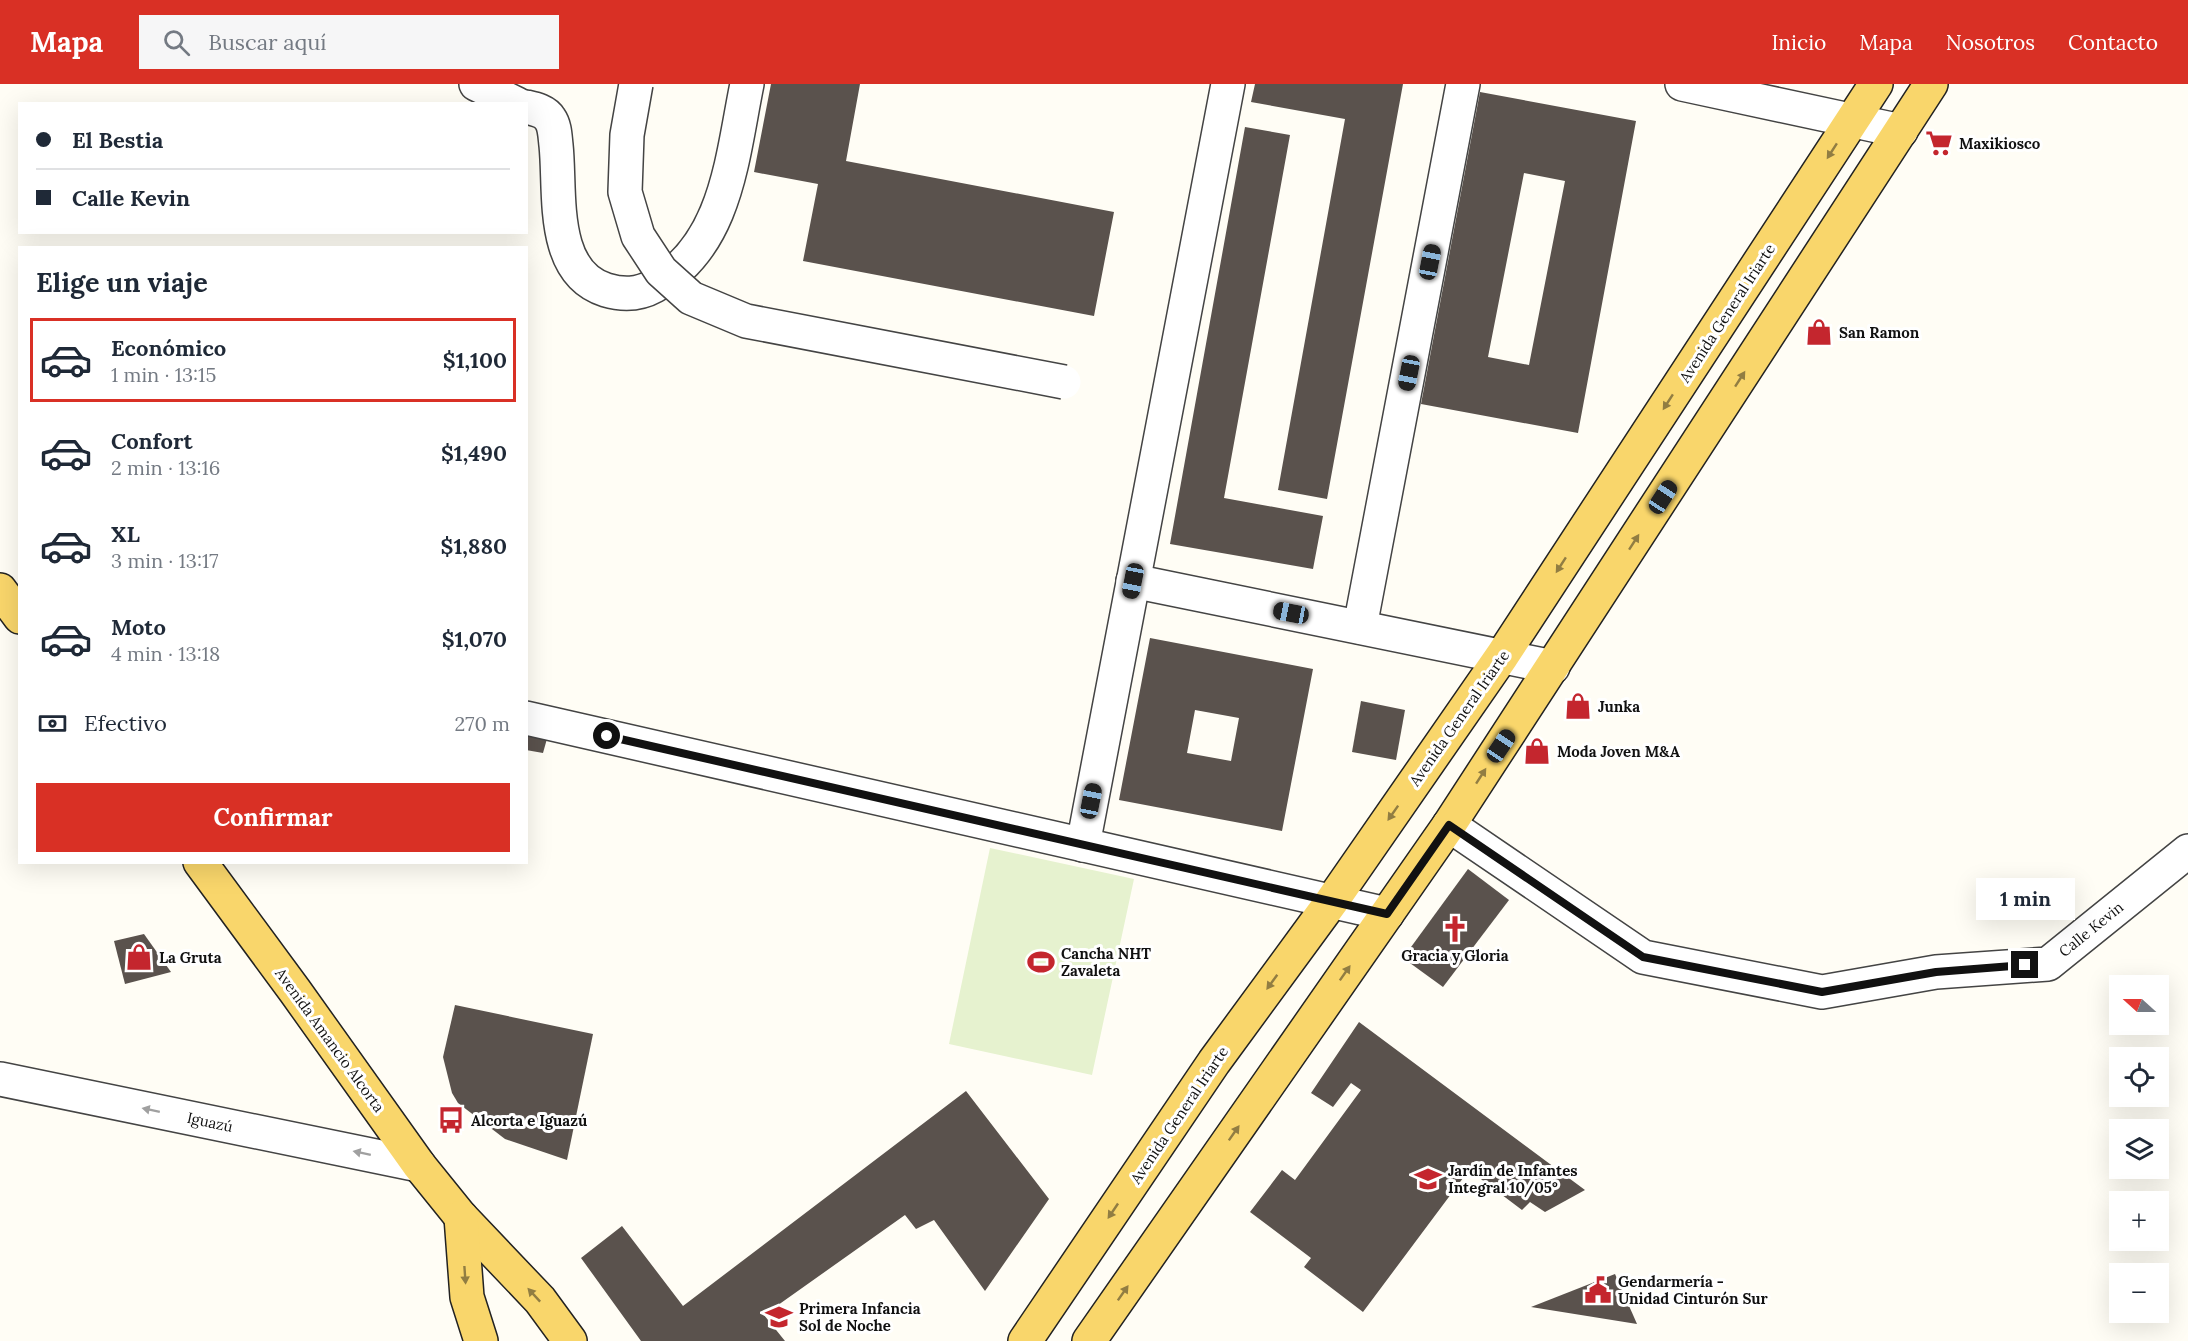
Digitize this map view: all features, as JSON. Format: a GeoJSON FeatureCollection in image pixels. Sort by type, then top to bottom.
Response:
{"type":"FeatureCollection","features":[{"type":"Feature","properties":{"kind":"main road","name":"Avenida General Iriarte"},"geometry":{"type":"LineString","coordinates":[[1025,1341],[1214,1062],[1332,902],[1502,656],[1876,84]]}},
{"type":"Feature","properties":{"kind":"main road"},"geometry":{"type":"LineString","coordinates":[[1089,1341],[1449,825],[1931,84]]}},
{"type":"Feature","properties":{"kind":"main road"},"geometry":{"type":"LineString","coordinates":[[0,590],[18,614]]}},
{"type":"Feature","properties":{"kind":"main road","name":"Avenida Amancio Alcorta"},"geometry":{"type":"LineString","coordinates":[[201,864],[295,990],[419,1165],[461,1217],[540,1300],[570,1341]]}},
{"type":"Feature","properties":{"kind":"main road"},"geometry":{"type":"LineString","coordinates":[[461,1217],[467,1297],[481,1341]]}},
{"type":"Feature","properties":{"kind":"street"},"geometry":{"type":"LineString","coordinates":[[477,84],[513,102]]}},
{"type":"Feature","properties":{"kind":"street"},"geometry":{"type":"LineString","coordinates":[[636,84],[627,135],[625,192],[638,236],[661,271],[691,298],[746,321],[1064,382]]}},
{"type":"Feature","properties":{"kind":"street"},"geometry":{"type":"LineString","coordinates":[[528,108],[541,111],[550,119],[554,128],[558,164],[559,215],[563,235],[576,269],[600,288],[634,294],[666,279],[681,266],[696,250],[711,225],[723,198],[747,84]]}},
{"type":"Feature","properties":{"kind":"street"},"geometry":{"type":"LineString","coordinates":[[1083,845],[1228,84]]}},
{"type":"Feature","properties":{"kind":"street"},"geometry":{"type":"LineString","coordinates":[[1360,627],[1463,84]]}},
{"type":"Feature","properties":{"kind":"street"},"geometry":{"type":"LineString","coordinates":[[1682,84],[1901,131]]}},
{"type":"Feature","properties":{"kind":"street"},"geometry":{"type":"LineString","coordinates":[[1133,581],[1552,667]]}},
{"type":"Feature","properties":{"kind":"street"},"geometry":{"type":"LineString","coordinates":[[528,718],[1387,914]]}},
{"type":"Feature","properties":{"kind":"street","name":"Calle Kevin"},"geometry":{"type":"LineString","coordinates":[[1449,825],[1643,957],[1822,992],[1936,972],[2048,964],[2188,851]]}},
{"type":"Feature","properties":{"kind":"street","name":"Iguazú"},"geometry":{"type":"LineString","coordinates":[[0,1079],[419,1165]]}},
{"type":"Feature","properties":{"kind":"green space","name":"Cancha NHT Zavaleta"},"geometry":{"type":"Polygon","coordinates":[[[990,848],[1134,879],[1092,1075],[949,1044],[990,848]]]}},
{"type":"Feature","properties":{"kind":"building"},"geometry":{"type":"Polygon","coordinates":[[[771,84],[860,84],[846,161],[1114,212],[1094,316],[803,261],[818,184],[754,172],[771,84]]]}},
{"type":"Feature","properties":{"kind":"building"},"geometry":{"type":"Polygon","coordinates":[[[1255,84],[1403,84],[1327,499],[1278,490],[1345,119],[1251,102],[1255,84]]]}},
{"type":"Feature","properties":{"kind":"building"},"geometry":{"type":"Polygon","coordinates":[[[1480,92],[1636,121],[1578,433],[1421,404],[1480,92]],[[1524,173],[1488,357],[1529,365],[1565,181],[1524,173]]]}},
{"type":"Feature","properties":{"kind":"building"},"geometry":{"type":"Polygon","coordinates":[[[1245,127],[1290,135],[1224,498],[1323,516],[1313,569],[1170,544],[1245,127]]]}},
{"type":"Feature","properties":{"kind":"building"},"geometry":{"type":"Polygon","coordinates":[[[1150,638],[1313,669],[1282,831],[1119,800],[1150,638]],[[1195,710],[1187,753],[1231,761],[1239,718],[1195,710]]]}},
{"type":"Feature","properties":{"kind":"building"},"geometry":{"type":"Polygon","coordinates":[[[1361,701],[1405,710],[1396,760],[1352,752],[1361,701]]]}},
{"type":"Feature","properties":{"kind":"building"},"geometry":{"type":"Polygon","coordinates":[[[528,723],[550,728],[543,753],[528,750],[528,723]]]}},
{"type":"Feature","properties":{"kind":"building","name":"Gracia y Gloria"},"geometry":{"type":"Polygon","coordinates":[[[1468,869],[1509,900],[1443,987],[1403,958],[1468,869]]]}},
{"type":"Feature","properties":{"kind":"building","name":"La Gruta"},"geometry":{"type":"Polygon","coordinates":[[[144,934],[171,972],[125,984],[114,941],[144,934]]]}},
{"type":"Feature","properties":{"kind":"building"},"geometry":{"type":"Polygon","coordinates":[[[455,1005],[593,1034],[567,1160],[505,1139],[458,1103],[452,1093],[443,1057],[455,1005]]]}},
{"type":"Feature","properties":{"kind":"building"},"geometry":{"type":"Polygon","coordinates":[[[1359,1022],[1585,1190],[1545,1212],[1530,1202],[1522,1210],[1469,1170],[1363,1312],[1304,1267],[1311,1258],[1250,1212],[1282,1170],[1295,1180],[1361,1090],[1351,1083],[1333,1107],[1311,1093],[1359,1022]]]}},
{"type":"Feature","properties":{"kind":"building"},"geometry":{"type":"Polygon","coordinates":[[[966,1091],[1049,1199],[985,1291],[934,1220],[916,1229],[905,1215],[764,1315],[785,1341],[641,1341],[581,1258],[622,1226],[683,1306],[966,1091]]]}},
{"type":"Feature","properties":{"kind":"building","name":"Gendarmería - Unidad Cinturón Sur"},"geometry":{"type":"Polygon","coordinates":[[[1615,1274],[1637,1324],[1531,1307],[1615,1274]]]}},
{"type":"Feature","properties":{"kind":"place","name":"Maxikiosco"},"geometry":{"type":"Point","coordinates":[1939,143]}},
{"type":"Feature","properties":{"kind":"place","name":"San Ramon"},"geometry":{"type":"Point","coordinates":[1819,332]}},
{"type":"Feature","properties":{"kind":"place","name":"Junka"},"geometry":{"type":"Point","coordinates":[1578,706]}},
{"type":"Feature","properties":{"kind":"place","name":"Moda Joven M&A"},"geometry":{"type":"Point","coordinates":[1537,751]}},
{"type":"Feature","properties":{"kind":"place","name":"Gracia y Gloria"},"geometry":{"type":"Point","coordinates":[1455,929]}},
{"type":"Feature","properties":{"kind":"place","name":"La Gruta"},"geometry":{"type":"Point","coordinates":[139,957]}},
{"type":"Feature","properties":{"kind":"place","name":"Cancha NHT Zavaleta"},"geometry":{"type":"Point","coordinates":[1041,962]}},
{"type":"Feature","properties":{"kind":"place","name":"Alcorta e Iguazú"},"geometry":{"type":"Point","coordinates":[451,1120]}},
{"type":"Feature","properties":{"kind":"place","name":"Jardín de Infantes Integral 10/05°"},"geometry":{"type":"Point","coordinates":[1428,1179]}},
{"type":"Feature","properties":{"kind":"place","name":"Gendarmería - Unidad Cinturón Sur"},"geometry":{"type":"Point","coordinates":[1598,1290]}},
{"type":"Feature","properties":{"kind":"place","name":"Primera Infancia Sol de Noche"},"geometry":{"type":"Point","coordinates":[779,1317]}},
{"type":"Feature","properties":{"kind":"route"},"geometry":{"type":"LineString","coordinates":[[607,736],[1387,914],[1449,825],[1643,957],[1822,992],[1936,972],[2025,965]]}}]}
